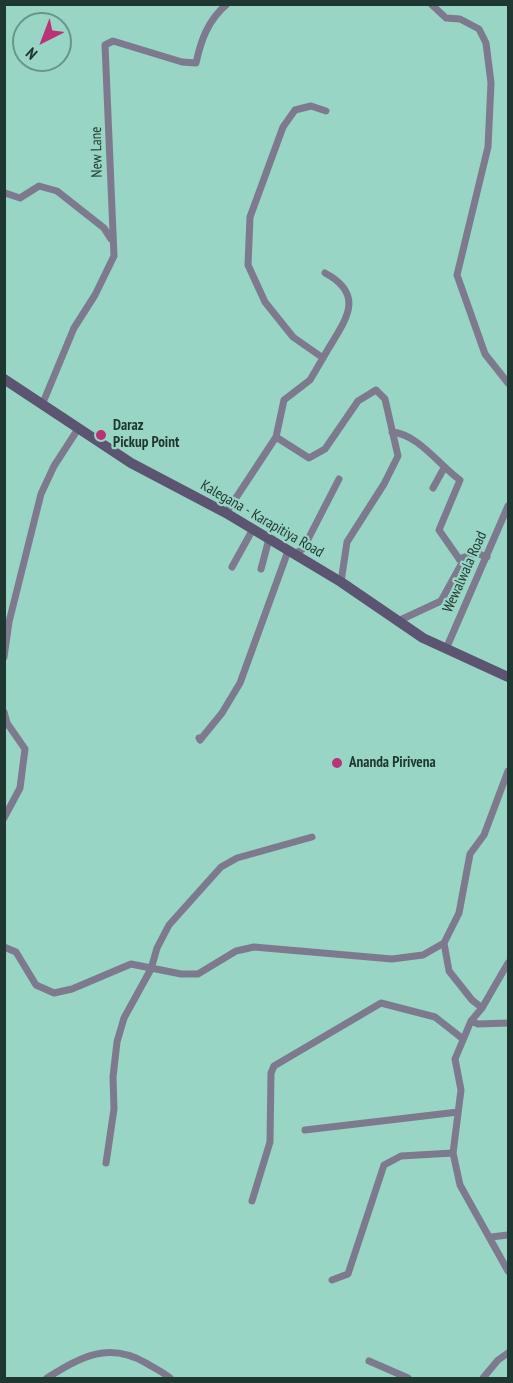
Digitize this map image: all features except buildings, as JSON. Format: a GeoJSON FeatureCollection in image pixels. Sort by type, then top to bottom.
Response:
{"type":"FeatureCollection","features":[{"type":"Feature","properties":{"kind":"main road","name":"Kalegana - Karapitiya Road"},"geometry":{"type":"LineString","coordinates":[[4,380],[131,463],[226,513],[341,582],[423,638],[508,677]]}},
{"type":"Feature","properties":{"kind":"street","name":"New Lane"},"geometry":{"type":"LineString","coordinates":[[42,405],[74,328],[95,295],[114,256],[105,45],[113,41],[182,62],[196,63],[201,41],[215,14],[227,4]]}},
{"type":"Feature","properties":{"kind":"street"},"geometry":{"type":"LineString","coordinates":[[431,4],[446,18],[460,19],[479,29],[486,43],[491,83],[488,147],[457,275],[485,354],[508,383]]}},
{"type":"Feature","properties":{"kind":"street"},"geometry":{"type":"LineString","coordinates":[[323,358],[293,337],[265,302],[248,265],[250,218],[283,127],[295,110],[311,106],[326,111]]}},
{"type":"Feature","properties":{"kind":"street"},"geometry":{"type":"LineString","coordinates":[[5,192],[20,198],[39,186],[57,192],[104,228],[112,241]]}},
{"type":"Feature","properties":{"kind":"street"},"geometry":{"type":"LineString","coordinates":[[226,513],[276,437],[284,400],[310,380],[350,306],[349,293],[338,279],[325,273]]}},
{"type":"Feature","properties":{"kind":"street"},"geometry":{"type":"LineString","coordinates":[[276,437],[309,458],[325,449],[358,401],[376,390],[385,399],[398,456],[384,484],[347,542],[341,582]]}},
{"type":"Feature","properties":{"kind":"street"},"geometry":{"type":"LineString","coordinates":[[4,657],[9,622],[41,494],[54,466],[78,429]]}},
{"type":"Feature","properties":{"kind":"street"},"geometry":{"type":"LineString","coordinates":[[392,432],[400,433],[420,445],[460,480],[439,530],[462,563],[441,601],[398,621]]}},
{"type":"Feature","properties":{"kind":"street"},"geometry":{"type":"LineString","coordinates":[[433,488],[444,468]]}},
{"type":"Feature","properties":{"kind":"street"},"geometry":{"type":"LineString","coordinates":[[199,738],[200,740],[222,713],[240,682],[291,552],[303,549],[339,479]]}},
{"type":"Feature","properties":{"kind":"street","name":"Wewalwala Road"},"geometry":{"type":"LineString","coordinates":[[446,649],[508,506]]}},
{"type":"Feature","properties":{"kind":"street"},"geometry":{"type":"LineString","coordinates":[[232,567],[253,529]]}},
{"type":"Feature","properties":{"kind":"street"},"geometry":{"type":"LineString","coordinates":[[261,569],[269,539]]}},
{"type":"Feature","properties":{"kind":"street"},"geometry":{"type":"LineString","coordinates":[[459,559],[476,553],[487,557]]}},
{"type":"Feature","properties":{"kind":"street"},"geometry":{"type":"LineString","coordinates":[[4,712],[7,723],[25,749],[20,788],[4,818]]}},
{"type":"Feature","properties":{"kind":"street"},"geometry":{"type":"LineString","coordinates":[[4,947],[16,952],[36,985],[54,993],[72,988],[123,965],[131,964],[151,969],[198,974],[236,951],[254,947],[392,959],[423,955],[444,943],[459,913],[470,854],[484,835],[508,771]]}},
{"type":"Feature","properties":{"kind":"street"},"geometry":{"type":"LineString","coordinates":[[106,1163],[114,1108],[113,1077],[117,1042],[124,1018],[151,969],[157,948],[170,925],[221,867],[237,858],[312,837]]}},
{"type":"Feature","properties":{"kind":"street"},"geometry":{"type":"LineString","coordinates":[[444,943],[449,971],[472,1000],[483,1008]]}},
{"type":"Feature","properties":{"kind":"street"},"geometry":{"type":"LineString","coordinates":[[508,963],[483,1008],[471,1021],[455,1059],[461,1090],[453,1153],[460,1185],[508,1271]]}},
{"type":"Feature","properties":{"kind":"street"},"geometry":{"type":"LineString","coordinates":[[252,1201],[270,1142],[271,1073],[283,1058],[381,1003],[435,1017],[463,1039]]}},
{"type":"Feature","properties":{"kind":"street"},"geometry":{"type":"LineString","coordinates":[[471,1021],[478,1024],[508,1023]]}},
{"type":"Feature","properties":{"kind":"street"},"geometry":{"type":"LineString","coordinates":[[305,1130],[458,1112]]}},
{"type":"Feature","properties":{"kind":"street"},"geometry":{"type":"LineString","coordinates":[[332,1281],[348,1274],[384,1166],[401,1156],[453,1153]]}},
{"type":"Feature","properties":{"kind":"street"},"geometry":{"type":"LineString","coordinates":[[491,1238],[508,1235]]}},
{"type":"Feature","properties":{"kind":"street"},"geometry":{"type":"LineString","coordinates":[[47,1378],[78,1359],[116,1351],[134,1356],[170,1378]]}},
{"type":"Feature","properties":{"kind":"street"},"geometry":{"type":"LineString","coordinates":[[483,1378],[498,1360],[508,1353]]}},
{"type":"Feature","properties":{"kind":"street"},"geometry":{"type":"LineString","coordinates":[[369,1361],[408,1378]]}},
{"type":"Feature","properties":{"kind":"place","name":"Daraz Pickup Point"},"geometry":{"type":"Point","coordinates":[101,435]}},
{"type":"Feature","properties":{"kind":"place","name":"Ananda Pirivena"},"geometry":{"type":"Point","coordinates":[337,763]}}]}
